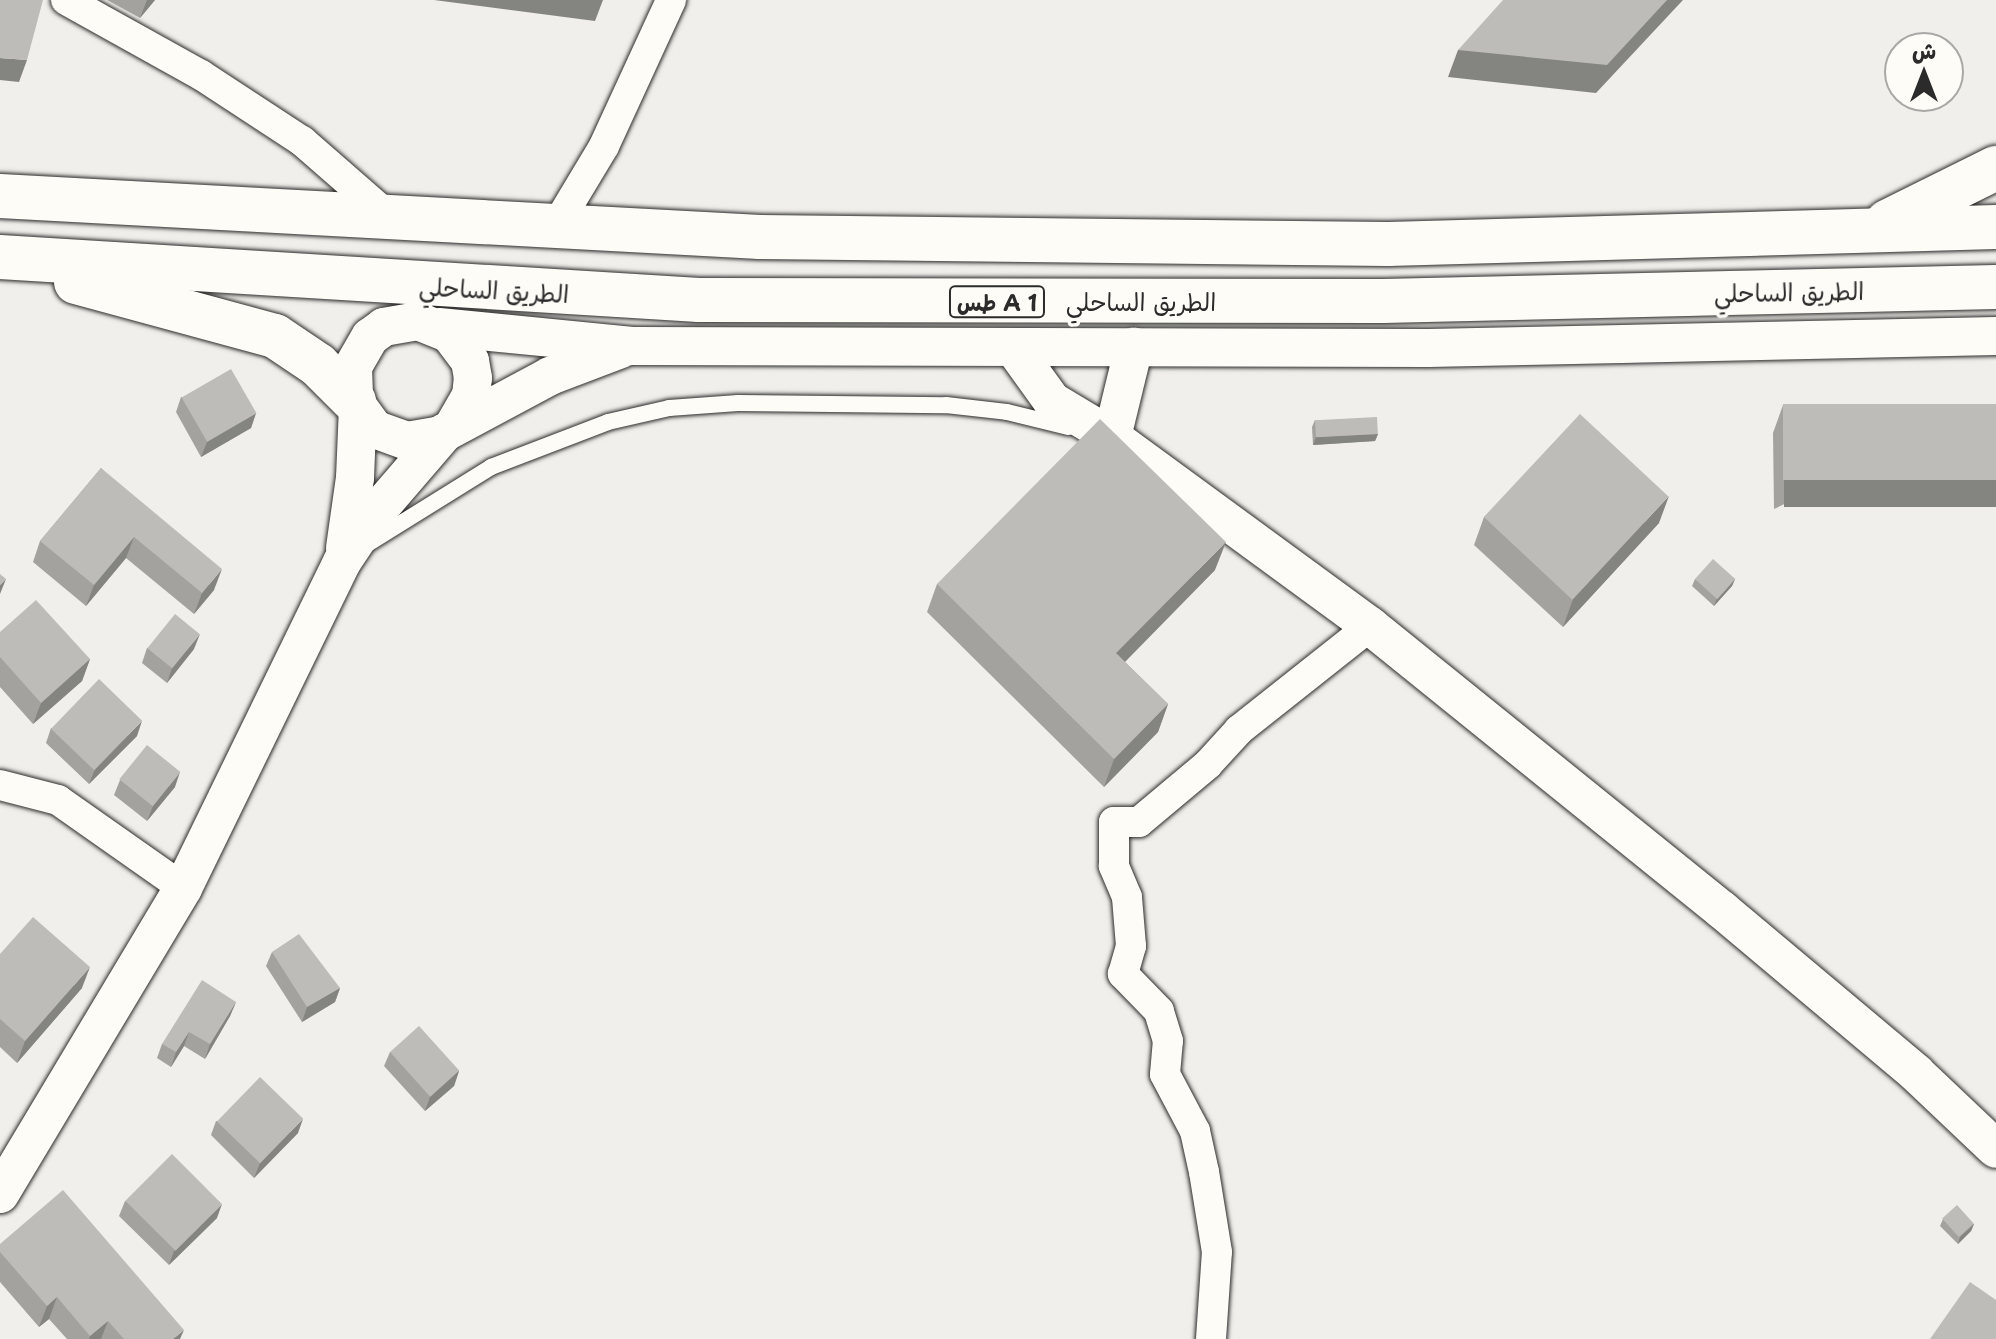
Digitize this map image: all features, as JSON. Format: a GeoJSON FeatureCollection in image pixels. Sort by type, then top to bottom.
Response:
{"type":"FeatureCollection","features":[{"type":"Feature","properties":{"kind":"highway"},"geometry":{"type":"LineString","coordinates":[[1874,228],[1996,168]]}},
{"type":"Feature","properties":{"kind":"highway"},"geometry":{"type":"LineString","coordinates":[[0,196],[760,237],[1388,244],[1874,228],[1996,227]]}},
{"type":"Feature","properties":{"kind":"highway"},"geometry":{"type":"LineString","coordinates":[[0,260],[275,336],[318,365],[356,404]]}},
{"type":"Feature","properties":{"kind":"highway","name":"الطريق الساحلي"},"geometry":{"type":"LineString","coordinates":[[0,260],[699,300],[1383,301],[1996,287]]}},
{"type":"Feature","properties":{"kind":"street"},"geometry":{"type":"LineString","coordinates":[[66,0],[201,75],[289,132],[389,217]]}},
{"type":"Feature","properties":{"kind":"street"},"geometry":{"type":"LineString","coordinates":[[556,226],[604,146],[671,0]]}},
{"type":"Feature","properties":{"kind":"street"},"geometry":{"type":"LineString","coordinates":[[342,562],[355,478],[353,367],[370,337],[401,322],[632,346],[1459,347],[1996,336]]}},
{"type":"Feature","properties":{"kind":"street"},"geometry":{"type":"LineString","coordinates":[[0,1194],[183,888],[342,562],[372,517],[468,404],[473,378],[461,346],[439,327]]}},
{"type":"Feature","properties":{"kind":"street"},"geometry":{"type":"LineString","coordinates":[[356,404],[374,429],[390,438],[424,441],[550,376],[632,346]]}},
{"type":"Feature","properties":{"kind":"street"},"geometry":{"type":"LineString","coordinates":[[1013,347],[1052,401],[1112,437],[1370,626],[1722,910],[1916,1073],[1996,1149]]}},
{"type":"Feature","properties":{"kind":"street"},"geometry":{"type":"LineString","coordinates":[[1112,437],[1134,347]]}},
{"type":"Feature","properties":{"kind":"street"},"geometry":{"type":"LineString","coordinates":[[1211,1339],[1217,1252],[1204,1172],[1195,1131],[1165,1074],[1168,1041],[1159,1011],[1123,974],[1131,946],[1127,897],[1114,866],[1114,822],[1139,822],[1208,764],[1239,730],[1370,626]]}},
{"type":"Feature","properties":{"kind":"street"},"geometry":{"type":"LineString","coordinates":[[0,785],[58,800],[183,888]]}},
{"type":"Feature","properties":{"kind":"lane"},"geometry":{"type":"LineString","coordinates":[[342,562],[491,467],[608,422],[669,408],[738,403],[946,405],[1007,412],[1112,437]]}},
{"type":"Feature","properties":{"kind":"building"},"geometry":{"type":"Polygon","coordinates":[[[0,0],[43,0],[27,60],[0,58],[0,0]]]}},
{"type":"Feature","properties":{"kind":"building"},"geometry":{"type":"Polygon","coordinates":[[[1503,0],[1667,0],[1607,65],[1458,50],[1503,0]]]}},
{"type":"Feature","properties":{"kind":"building"},"geometry":{"type":"Polygon","coordinates":[[[231,369],[256,413],[207,442],[182,398],[231,369]]]}},
{"type":"Feature","properties":{"kind":"building"},"geometry":{"type":"Polygon","coordinates":[[[1783,404],[1996,404],[1996,480],[1783,480],[1783,404]]]}},
{"type":"Feature","properties":{"kind":"building"},"geometry":{"type":"Polygon","coordinates":[[[1580,414],[1668,497],[1572,600],[1484,517],[1580,414]]]}},
{"type":"Feature","properties":{"kind":"building"},"geometry":{"type":"Polygon","coordinates":[[[1377,417],[1378,434],[1316,437],[1315,420],[1377,417]]]}},
{"type":"Feature","properties":{"kind":"building"},"geometry":{"type":"Polygon","coordinates":[[[1100,419],[1226,542],[1116,653],[1168,704],[1114,759],[937,584],[1100,419]]]}},
{"type":"Feature","properties":{"kind":"building"},"geometry":{"type":"Polygon","coordinates":[[[101,468],[222,569],[202,593],[134,537],[94,585],[40,541],[101,468]]]}},
{"type":"Feature","properties":{"kind":"building"},"geometry":{"type":"Polygon","coordinates":[[[1713,559],[1735,579],[1717,599],[1695,579],[1713,559]]]}},
{"type":"Feature","properties":{"kind":"building"},"geometry":{"type":"Polygon","coordinates":[[[36,600],[90,659],[41,703],[0,657],[0,632],[36,600]]]}},
{"type":"Feature","properties":{"kind":"building"},"geometry":{"type":"Polygon","coordinates":[[[175,614],[200,634],[172,668],[147,648],[175,614]]]}},
{"type":"Feature","properties":{"kind":"building"},"geometry":{"type":"Polygon","coordinates":[[[99,679],[142,721],[94,770],[51,729],[99,679]]]}},
{"type":"Feature","properties":{"kind":"building"},"geometry":{"type":"Polygon","coordinates":[[[147,745],[180,772],[153,806],[119,779],[147,745]]]}},
{"type":"Feature","properties":{"kind":"building"},"geometry":{"type":"Polygon","coordinates":[[[33,917],[90,967],[25,1041],[0,1019],[0,954],[33,917]]]}},
{"type":"Feature","properties":{"kind":"building"},"geometry":{"type":"Polygon","coordinates":[[[299,934],[340,988],[307,1007],[272,952],[299,934]]]}},
{"type":"Feature","properties":{"kind":"building"},"geometry":{"type":"Polygon","coordinates":[[[202,980],[236,1002],[210,1044],[189,1032],[176,1052],[162,1044],[202,980]]]}},
{"type":"Feature","properties":{"kind":"building"},"geometry":{"type":"Polygon","coordinates":[[[419,1026],[459,1071],[430,1097],[390,1052],[419,1026]]]}},
{"type":"Feature","properties":{"kind":"building"},"geometry":{"type":"Polygon","coordinates":[[[260,1077],[303,1119],[260,1163],[217,1122],[260,1077]]]}},
{"type":"Feature","properties":{"kind":"building"},"geometry":{"type":"Polygon","coordinates":[[[172,1154],[222,1204],[176,1251],[125,1201],[172,1154]]]}},
{"type":"Feature","properties":{"kind":"building"},"geometry":{"type":"Polygon","coordinates":[[[63,1190],[184,1330],[173,1339],[124,1339],[108,1321],[90,1336],[57,1297],[47,1306],[0,1252],[0,1244],[63,1190]]]}},
{"type":"Feature","properties":{"kind":"building"},"geometry":{"type":"Polygon","coordinates":[[[1957,1205],[1974,1224],[1959,1237],[1942,1218],[1957,1205]]]}},
{"type":"Feature","properties":{"kind":"building"},"geometry":{"type":"Polygon","coordinates":[[[1970,1282],[1996,1300],[1996,1339],[1930,1339],[1970,1282]]]}}]}
